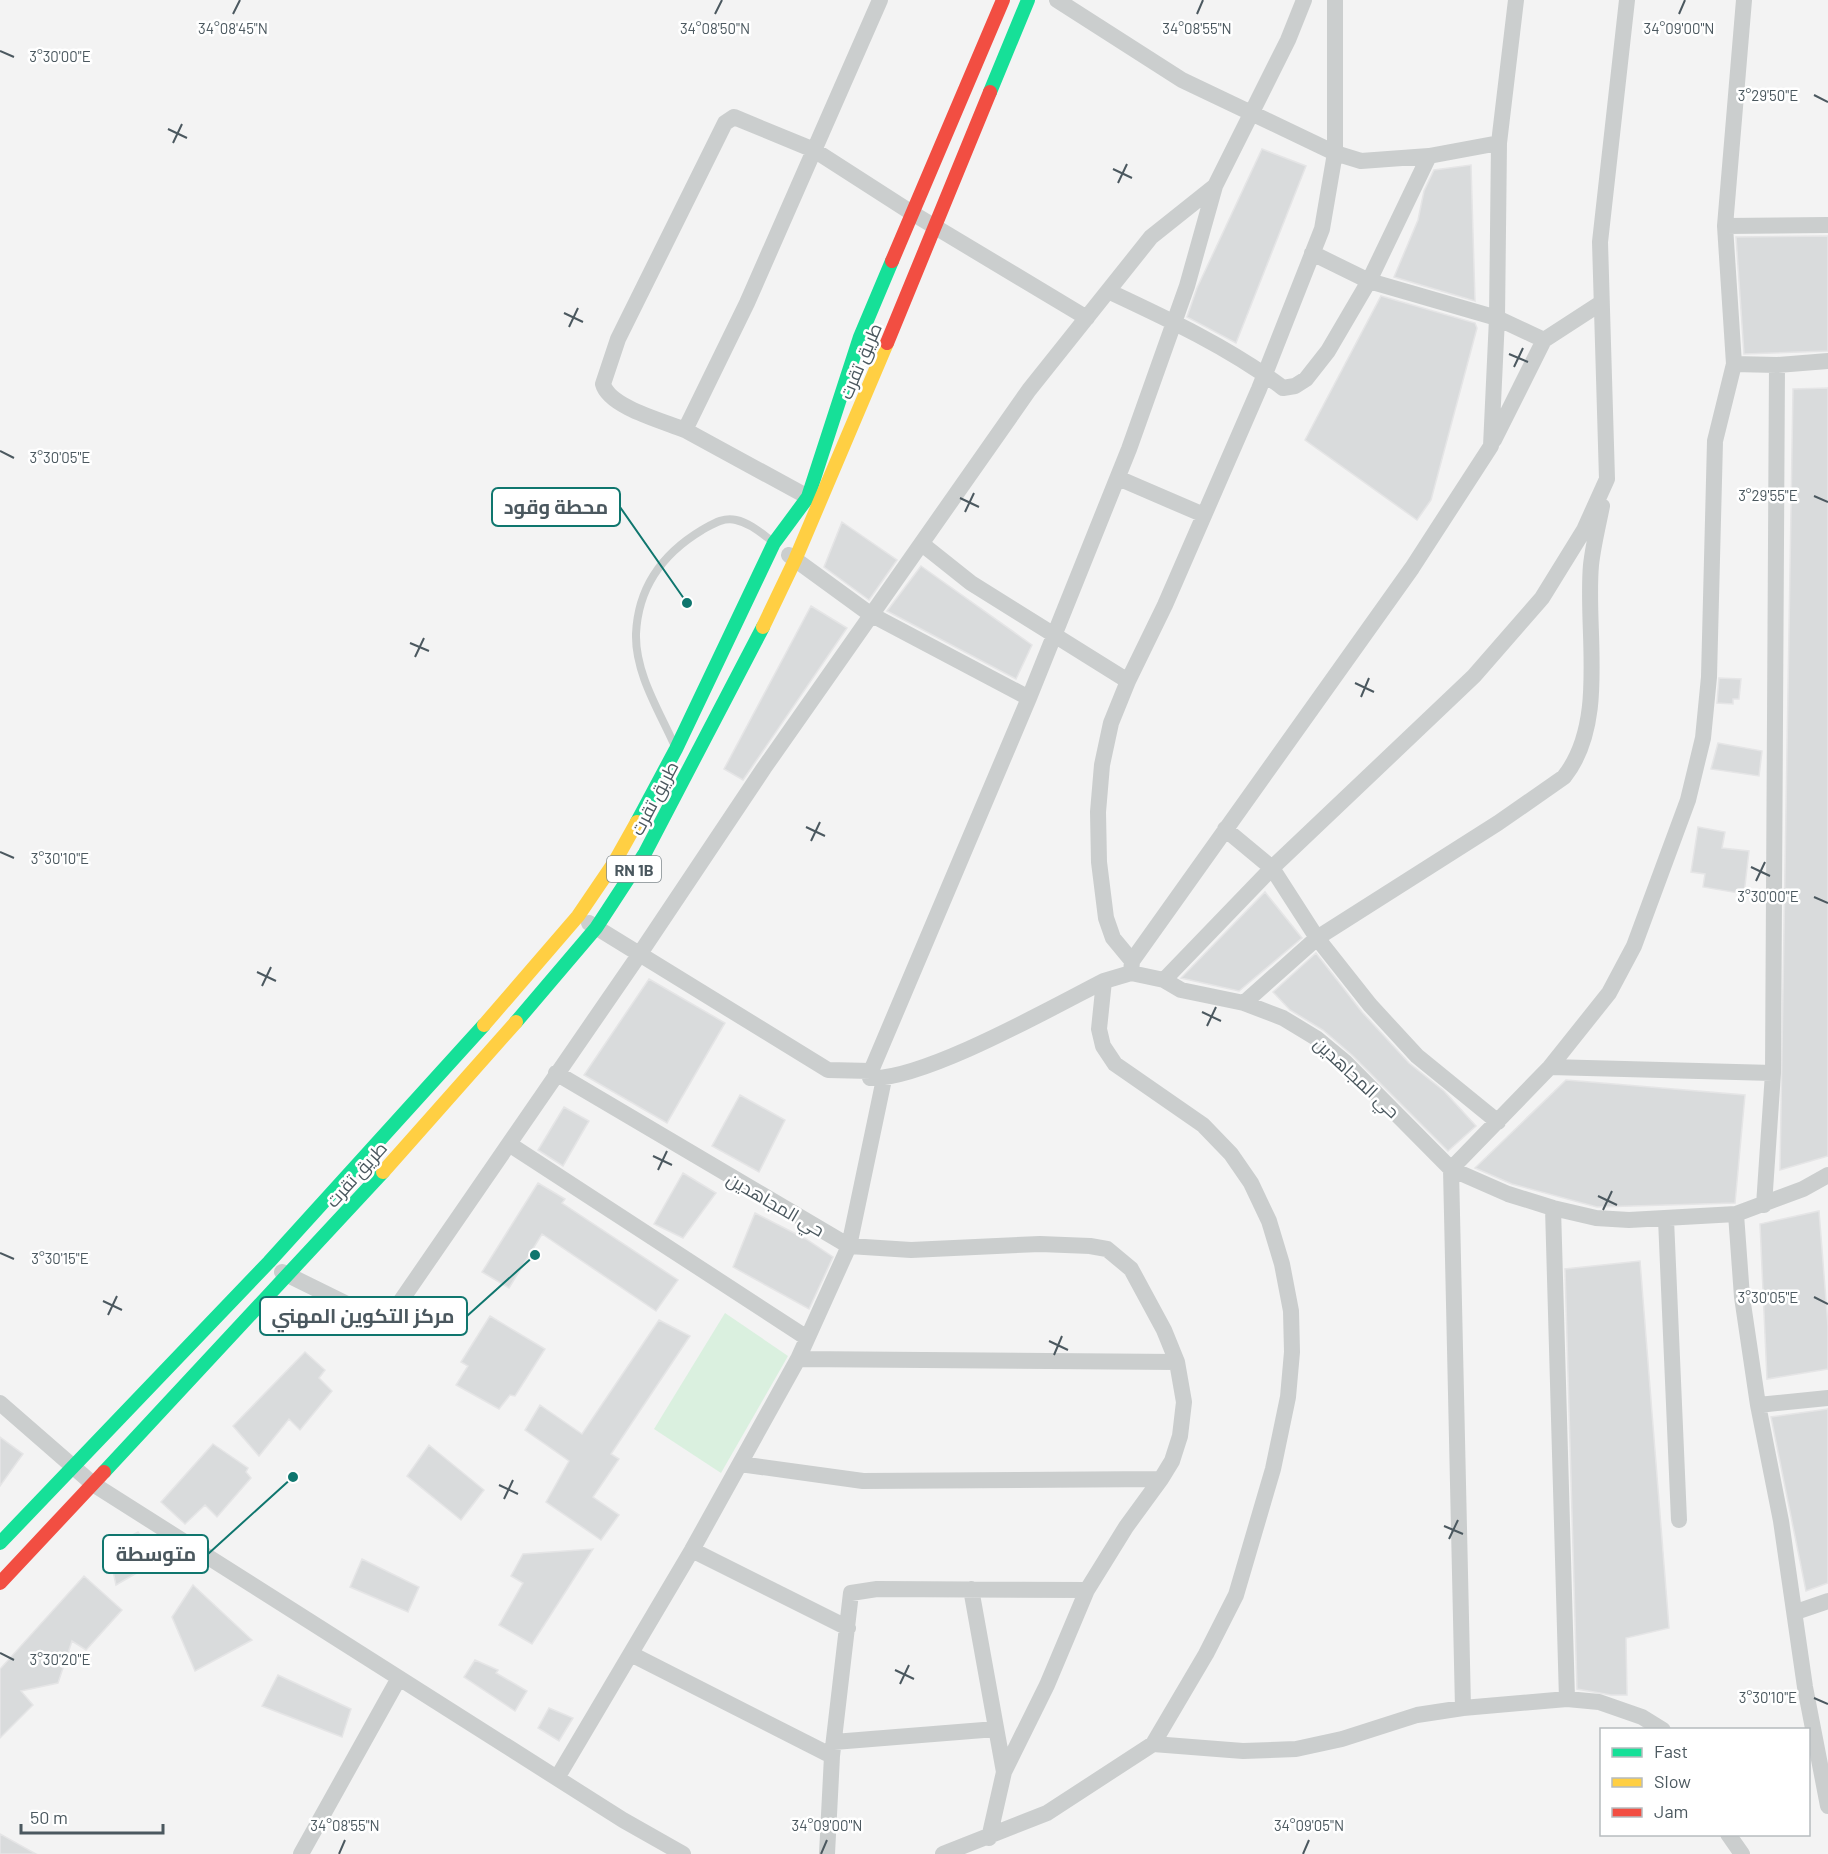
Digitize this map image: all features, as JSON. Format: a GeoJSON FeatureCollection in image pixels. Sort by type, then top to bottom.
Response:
{"type":"FeatureCollection","features":[{"type":"Feature","properties":{"kind":"main road","name":"طريق تقرت"},"geometry":{"type":"LineString","coordinates":[[0,1543],[269,1262],[464,1048],[578,916],[614,863],[676,749],[774,543],[808,497],[860,337],[1003,0]]}},
{"type":"Feature","properties":{"kind":"main road","name":"طريق تقرت"},"geometry":{"type":"LineString","coordinates":[[0,1582],[288,1277],[483,1060],[596,928],[645,853],[744,667],[795,560],[1028,0]]}},
{"type":"Feature","properties":{"kind":"street"},"geometry":{"type":"LineString","coordinates":[[685,430],[747,303],[880,0]]}},
{"type":"Feature","properties":{"kind":"street"},"geometry":{"type":"LineString","coordinates":[[1057,0],[1182,80],[1335,153],[1361,161],[1429,156],[1500,143]]}},
{"type":"Feature","properties":{"kind":"street"},"geometry":{"type":"LineString","coordinates":[[578,916],[828,1070],[877,1075],[1118,477],[1174,322],[1215,186],[1252,113],[1304,0]]}},
{"type":"Feature","properties":{"kind":"street"},"geometry":{"type":"LineString","coordinates":[[1335,0],[1335,153],[1322,229],[1265,375],[1128,681],[1111,723],[1102,765],[1098,812],[1099,862],[1106,918],[1113,938],[1131,967],[1225,830],[1412,568],[1491,446],[1544,340],[1600,303]]}},
{"type":"Feature","properties":{"kind":"street"},"geometry":{"type":"LineString","coordinates":[[1491,446],[1497,318],[1500,143],[1516,0]]}},
{"type":"Feature","properties":{"kind":"street"},"geometry":{"type":"LineString","coordinates":[[1244,1003],[1317,938],[1498,824],[1564,777],[1572,767],[1585,734],[1589,707],[1591,565],[1606,479],[1600,242],[1627,0]]}},
{"type":"Feature","properties":{"kind":"street"},"geometry":{"type":"LineString","coordinates":[[1463,1708],[1451,1169],[1550,1067],[1609,993],[1634,946],[1688,800],[1703,738],[1709,677],[1715,441],[1734,364],[1725,226],[1744,0]]}},
{"type":"Feature","properties":{"kind":"street"},"geometry":{"type":"LineString","coordinates":[[808,497],[685,430],[620,404],[604,391],[603,384],[618,339],[725,123],[734,117],[814,150],[912,213],[936,225],[1087,318]]}},
{"type":"Feature","properties":{"kind":"street"},"geometry":{"type":"LineString","coordinates":[[1108,291],[1174,322],[1283,388],[1295,386],[1306,379],[1328,351],[1369,281],[1429,156]]}},
{"type":"Feature","properties":{"kind":"street"},"geometry":{"type":"LineString","coordinates":[[269,1262],[288,1277],[359,1310],[384,1313],[398,1305],[416,1282],[870,614],[1023,399],[1151,237],[1215,186]]}},
{"type":"Feature","properties":{"kind":"street"},"geometry":{"type":"LineString","coordinates":[[1725,226],[1828,225]]}},
{"type":"Feature","properties":{"kind":"street"},"geometry":{"type":"LineString","coordinates":[[1312,253],[1369,281],[1497,318],[1544,340]]}},
{"type":"Feature","properties":{"kind":"street"},"geometry":{"type":"LineString","coordinates":[[1734,364],[1777,365],[1828,361]]}},
{"type":"Feature","properties":{"kind":"street"},"geometry":{"type":"LineString","coordinates":[[1764,1205],[1773,1073],[1777,365]]}},
{"type":"Feature","properties":{"kind":"street"},"geometry":{"type":"LineString","coordinates":[[1118,477],[1204,515]]}},
{"type":"Feature","properties":{"kind":"street"},"geometry":{"type":"LineString","coordinates":[[1164,980],[1272,868],[1474,676],[1542,598],[1584,530],[1606,479]]}},
{"type":"Feature","properties":{"kind":"street"},"geometry":{"type":"LineString","coordinates":[[774,543],[870,614],[1029,698]]}},
{"type":"Feature","properties":{"kind":"street"},"geometry":{"type":"LineString","coordinates":[[922,544],[971,583],[1128,681]]}},
{"type":"Feature","properties":{"kind":"street"},"geometry":{"type":"LineString","coordinates":[[1225,830],[1272,868],[1317,938],[1370,1005],[1417,1056],[1497,1122]]}},
{"type":"Feature","properties":{"kind":"street","name":"حي المجاهدين"},"geometry":{"type":"LineString","coordinates":[[556,1073],[849,1246],[877,1075],[952,1055],[1131,967],[1182,990],[1244,1003],[1283,1018],[1316,1038],[1346,1062],[1451,1169],[1508,1194],[1553,1208],[1596,1218],[1666,1219],[1736,1214],[1764,1205],[1828,1175]]}},
{"type":"Feature","properties":{"kind":"street"},"geometry":{"type":"LineString","coordinates":[[943,1854],[1047,1814],[1153,1744],[1206,1654],[1236,1595],[1253,1544],[1288,1397],[1292,1352],[1291,1311],[1282,1264],[1269,1221],[1251,1183],[1231,1154],[1186,1112],[1123,1072],[1103,1046],[1099,1029],[1104,981]]}},
{"type":"Feature","properties":{"kind":"street"},"geometry":{"type":"LineString","coordinates":[[1550,1067],[1773,1073]]}},
{"type":"Feature","properties":{"kind":"street"},"geometry":{"type":"LineString","coordinates":[[509,1144],[807,1338]]}},
{"type":"Feature","properties":{"kind":"street"},"geometry":{"type":"LineString","coordinates":[[1553,1208],[1567,1699]]}},
{"type":"Feature","properties":{"kind":"street"},"geometry":{"type":"LineString","coordinates":[[1736,1214],[1742,1297],[1758,1405],[1797,1612],[1805,1687],[1828,1806]]}},
{"type":"Feature","properties":{"kind":"street"},"geometry":{"type":"LineString","coordinates":[[1666,1219],[1679,1520]]}},
{"type":"Feature","properties":{"kind":"street"},"geometry":{"type":"LineString","coordinates":[[557,1778],[692,1550],[798,1359],[849,1246],[911,1250],[1040,1244],[1107,1249],[1131,1269],[1164,1330],[1178,1362],[1184,1402],[1180,1436],[1172,1461],[1126,1527],[1087,1590],[1047,1685],[1004,1772],[989,1838]]}},
{"type":"Feature","properties":{"kind":"street"},"geometry":{"type":"LineString","coordinates":[[798,1359],[1178,1362]]}},
{"type":"Feature","properties":{"kind":"street"},"geometry":{"type":"LineString","coordinates":[[1758,1405],[1828,1398]]}},
{"type":"Feature","properties":{"kind":"street"},"geometry":{"type":"LineString","coordinates":[[0,1403],[93,1484],[557,1778],[683,1854]]}},
{"type":"Feature","properties":{"kind":"street"},"geometry":{"type":"LineString","coordinates":[[740,1464],[864,1480],[1161,1479]]}},
{"type":"Feature","properties":{"kind":"street"},"geometry":{"type":"LineString","coordinates":[[692,1550],[848,1628]]}},
{"type":"Feature","properties":{"kind":"street"},"geometry":{"type":"LineString","coordinates":[[971,1589],[1004,1772]]}},
{"type":"Feature","properties":{"kind":"street"},"geometry":{"type":"LineString","coordinates":[[827,1854],[833,1749],[851,1593],[857,1590],[1087,1590]]}},
{"type":"Feature","properties":{"kind":"street"},"geometry":{"type":"LineString","coordinates":[[1797,1612],[1828,1601]]}},
{"type":"Feature","properties":{"kind":"street"},"geometry":{"type":"LineString","coordinates":[[631,1654],[833,1749],[996,1729]]}},
{"type":"Feature","properties":{"kind":"street"},"geometry":{"type":"LineString","coordinates":[[301,1854],[399,1678]]}},
{"type":"Feature","properties":{"kind":"street"},"geometry":{"type":"LineString","coordinates":[[1153,1744],[1243,1751],[1296,1749],[1342,1738],[1417,1715],[1463,1708],[1567,1699],[1599,1702],[1642,1717],[1659,1728]]}},
{"type":"Feature","properties":{"kind":"street"},"geometry":{"type":"LineString","coordinates":[[1729,1836],[1742,1854]]}},
{"type":"Feature","properties":{"kind":"lane"},"geometry":{"type":"LineString","coordinates":[[692,767],[676,749],[641,670],[636,635],[642,598],[650,580],[672,552],[719,520],[735,520],[754,528],[774,543]]}},
{"type":"Feature","properties":{"kind":"green space"},"geometry":{"type":"Polygon","coordinates":[[[725,1313],[788,1356],[721,1473],[654,1429],[725,1313]]]}},
{"type":"Feature","properties":{"kind":"building"},"geometry":{"type":"Polygon","coordinates":[[[1262,149],[1306,166],[1236,343],[1187,317],[1197,288],[1262,149]]]}},
{"type":"Feature","properties":{"kind":"building"},"geometry":{"type":"Polygon","coordinates":[[[1471,165],[1475,301],[1394,277],[1418,220],[1424,191],[1434,170],[1471,165]]]}},
{"type":"Feature","properties":{"kind":"building"},"geometry":{"type":"Polygon","coordinates":[[[1828,236],[1828,351],[1744,354],[1736,237],[1828,236]]]}},
{"type":"Feature","properties":{"kind":"building"},"geometry":{"type":"Polygon","coordinates":[[[1381,296],[1475,323],[1477,328],[1431,500],[1417,520],[1305,440],[1381,296]]]}},
{"type":"Feature","properties":{"kind":"building"},"geometry":{"type":"Polygon","coordinates":[[[1828,388],[1828,1156],[1780,1170],[1793,389],[1828,388]]]}},
{"type":"Feature","properties":{"kind":"building"},"geometry":{"type":"Polygon","coordinates":[[[842,522],[897,560],[869,600],[824,567],[842,522]]]}},
{"type":"Feature","properties":{"kind":"building"},"geometry":{"type":"Polygon","coordinates":[[[921,566],[1032,645],[1016,679],[887,611],[921,566]]]}},
{"type":"Feature","properties":{"kind":"building"},"geometry":{"type":"Polygon","coordinates":[[[811,606],[847,628],[743,780],[724,769],[811,606]]]}},
{"type":"Feature","properties":{"kind":"building"},"geometry":{"type":"Polygon","coordinates":[[[1719,678],[1741,679],[1739,699],[1733,699],[1733,704],[1717,703],[1719,678]]]}},
{"type":"Feature","properties":{"kind":"building"},"geometry":{"type":"Polygon","coordinates":[[[1718,743],[1762,751],[1759,776],[1711,769],[1718,743]]]}},
{"type":"Feature","properties":{"kind":"building"},"geometry":{"type":"Polygon","coordinates":[[[1698,827],[1725,832],[1722,848],[1749,851],[1744,894],[1703,887],[1705,874],[1691,872],[1698,827]]]}},
{"type":"Feature","properties":{"kind":"building"},"geometry":{"type":"Polygon","coordinates":[[[1265,892],[1302,938],[1239,991],[1181,978],[1265,892]]]}},
{"type":"Feature","properties":{"kind":"building"},"geometry":{"type":"Polygon","coordinates":[[[1316,953],[1362,1012],[1409,1063],[1444,1091],[1476,1126],[1448,1151],[1352,1055],[1323,1030],[1290,1010],[1273,992],[1316,953]]]}},
{"type":"Feature","properties":{"kind":"building"},"geometry":{"type":"Polygon","coordinates":[[[649,979],[725,1023],[667,1123],[584,1075],[649,979]]]}},
{"type":"Feature","properties":{"kind":"building"},"geometry":{"type":"Polygon","coordinates":[[[1566,1080],[1745,1095],[1735,1203],[1597,1207],[1512,1184],[1475,1168],[1566,1080]]]}},
{"type":"Feature","properties":{"kind":"building"},"geometry":{"type":"Polygon","coordinates":[[[740,1095],[785,1120],[759,1172],[712,1146],[740,1095]]]}},
{"type":"Feature","properties":{"kind":"building"},"geometry":{"type":"Polygon","coordinates":[[[564,1107],[589,1121],[563,1166],[538,1150],[564,1107]]]}},
{"type":"Feature","properties":{"kind":"building"},"geometry":{"type":"Polygon","coordinates":[[[683,1173],[716,1193],[683,1238],[654,1224],[683,1173]]]}},
{"type":"Feature","properties":{"kind":"building"},"geometry":{"type":"Polygon","coordinates":[[[538,1183],[565,1199],[562,1203],[678,1280],[656,1311],[542,1234],[509,1288],[482,1272],[538,1183]]]}},
{"type":"Feature","properties":{"kind":"building"},"geometry":{"type":"Polygon","coordinates":[[[1819,1211],[1828,1326],[1828,1369],[1767,1379],[1760,1224],[1819,1211]]]}},
{"type":"Feature","properties":{"kind":"building"},"geometry":{"type":"Polygon","coordinates":[[[755,1213],[806,1239],[833,1257],[809,1309],[733,1267],[755,1213]]]}},
{"type":"Feature","properties":{"kind":"building"},"geometry":{"type":"Polygon","coordinates":[[[1640,1261],[1669,1628],[1626,1638],[1627,1695],[1611,1695],[1577,1689],[1565,1269],[1640,1261]]]}},
{"type":"Feature","properties":{"kind":"building"},"geometry":{"type":"Polygon","coordinates":[[[490,1316],[545,1349],[515,1396],[510,1395],[499,1409],[456,1385],[468,1366],[461,1362],[490,1316]]]}},
{"type":"Feature","properties":{"kind":"building"},"geometry":{"type":"Polygon","coordinates":[[[659,1320],[690,1336],[611,1454],[619,1459],[593,1497],[619,1515],[601,1540],[546,1502],[569,1461],[525,1430],[540,1405],[582,1434],[659,1320]]]}},
{"type":"Feature","properties":{"kind":"building"},"geometry":{"type":"Polygon","coordinates":[[[305,1352],[325,1370],[319,1378],[332,1391],[300,1430],[289,1419],[259,1456],[233,1426],[305,1352]]]}},
{"type":"Feature","properties":{"kind":"building"},"geometry":{"type":"Polygon","coordinates":[[[1828,1409],[1828,1583],[1806,1591],[1771,1417],[1828,1409]]]}},
{"type":"Feature","properties":{"kind":"building"},"geometry":{"type":"Polygon","coordinates":[[[0,1437],[23,1454],[0,1486],[0,1437]]]}},
{"type":"Feature","properties":{"kind":"building"},"geometry":{"type":"Polygon","coordinates":[[[213,1444],[248,1468],[246,1472],[251,1478],[217,1517],[205,1505],[185,1524],[161,1502],[213,1444]]]}},
{"type":"Feature","properties":{"kind":"building"},"geometry":{"type":"Polygon","coordinates":[[[429,1445],[484,1490],[461,1520],[407,1476],[429,1445]]]}},
{"type":"Feature","properties":{"kind":"building"},"geometry":{"type":"Polygon","coordinates":[[[138,1532],[159,1560],[116,1585],[108,1548],[138,1532]]]}},
{"type":"Feature","properties":{"kind":"building"},"geometry":{"type":"Polygon","coordinates":[[[593,1549],[532,1644],[499,1625],[523,1583],[511,1576],[523,1554],[593,1549]]]}},
{"type":"Feature","properties":{"kind":"building"},"geometry":{"type":"Polygon","coordinates":[[[362,1559],[419,1587],[408,1612],[350,1587],[362,1559]]]}},
{"type":"Feature","properties":{"kind":"building"},"geometry":{"type":"Polygon","coordinates":[[[84,1576],[122,1610],[86,1650],[72,1641],[58,1683],[21,1691],[33,1705],[0,1738],[0,1669],[84,1576]]]}},
{"type":"Feature","properties":{"kind":"building"},"geometry":{"type":"Polygon","coordinates":[[[193,1585],[252,1640],[195,1671],[172,1617],[193,1585]]]}},
{"type":"Feature","properties":{"kind":"building"},"geometry":{"type":"Polygon","coordinates":[[[475,1660],[498,1670],[496,1673],[527,1691],[515,1711],[464,1677],[475,1660]]]}},
{"type":"Feature","properties":{"kind":"building"},"geometry":{"type":"Polygon","coordinates":[[[278,1675],[351,1709],[342,1737],[262,1706],[278,1675]]]}},
{"type":"Feature","properties":{"kind":"building"},"geometry":{"type":"Polygon","coordinates":[[[549,1708],[573,1718],[559,1741],[538,1728],[549,1708]]]}},
{"type":"Feature","properties":{"kind":"building"},"geometry":{"type":"Polygon","coordinates":[[[0,1834],[36,1854],[0,1854],[0,1834]]]}},
{"type":"Feature","properties":{"kind":"traffic: fast"},"geometry":{"type":"LineString","coordinates":[[990,92],[1028,0]]}},
{"type":"Feature","properties":{"kind":"traffic: fast"},"geometry":{"type":"LineString","coordinates":[[637,822],[676,749],[774,543],[808,497],[860,337],[892,261]]}},
{"type":"Feature","properties":{"kind":"traffic: fast"},"geometry":{"type":"LineString","coordinates":[[516,1022],[596,928],[645,853],[763,627]]}},
{"type":"Feature","properties":{"kind":"traffic: fast"},"geometry":{"type":"LineString","coordinates":[[0,1543],[269,1262],[484,1025]]}},
{"type":"Feature","properties":{"kind":"traffic: fast"},"geometry":{"type":"LineString","coordinates":[[104,1472],[383,1172]]}},
{"type":"Feature","properties":{"kind":"traffic: slow"},"geometry":{"type":"LineString","coordinates":[[763,627],[795,560],[887,343]]}},
{"type":"Feature","properties":{"kind":"traffic: slow"},"geometry":{"type":"LineString","coordinates":[[484,1025],[578,916],[614,863],[637,822]]}},
{"type":"Feature","properties":{"kind":"traffic: slow"},"geometry":{"type":"LineString","coordinates":[[383,1172],[516,1022]]}},
{"type":"Feature","properties":{"kind":"traffic: jam"},"geometry":{"type":"LineString","coordinates":[[892,261],[1003,0]]}},
{"type":"Feature","properties":{"kind":"traffic: jam"},"geometry":{"type":"LineString","coordinates":[[887,343],[990,92]]}},
{"type":"Feature","properties":{"kind":"traffic: jam"},"geometry":{"type":"LineString","coordinates":[[0,1583],[104,1472]]}},
{"type":"Feature","properties":{"kind":"place","name":"محطة وقود"},"geometry":{"type":"Point","coordinates":[687,603]}},
{"type":"Feature","properties":{"kind":"place","name":"مركز التكوين المهني"},"geometry":{"type":"Point","coordinates":[535,1255]}},
{"type":"Feature","properties":{"kind":"place","name":"متوسطة"},"geometry":{"type":"Point","coordinates":[293,1477]}}]}
